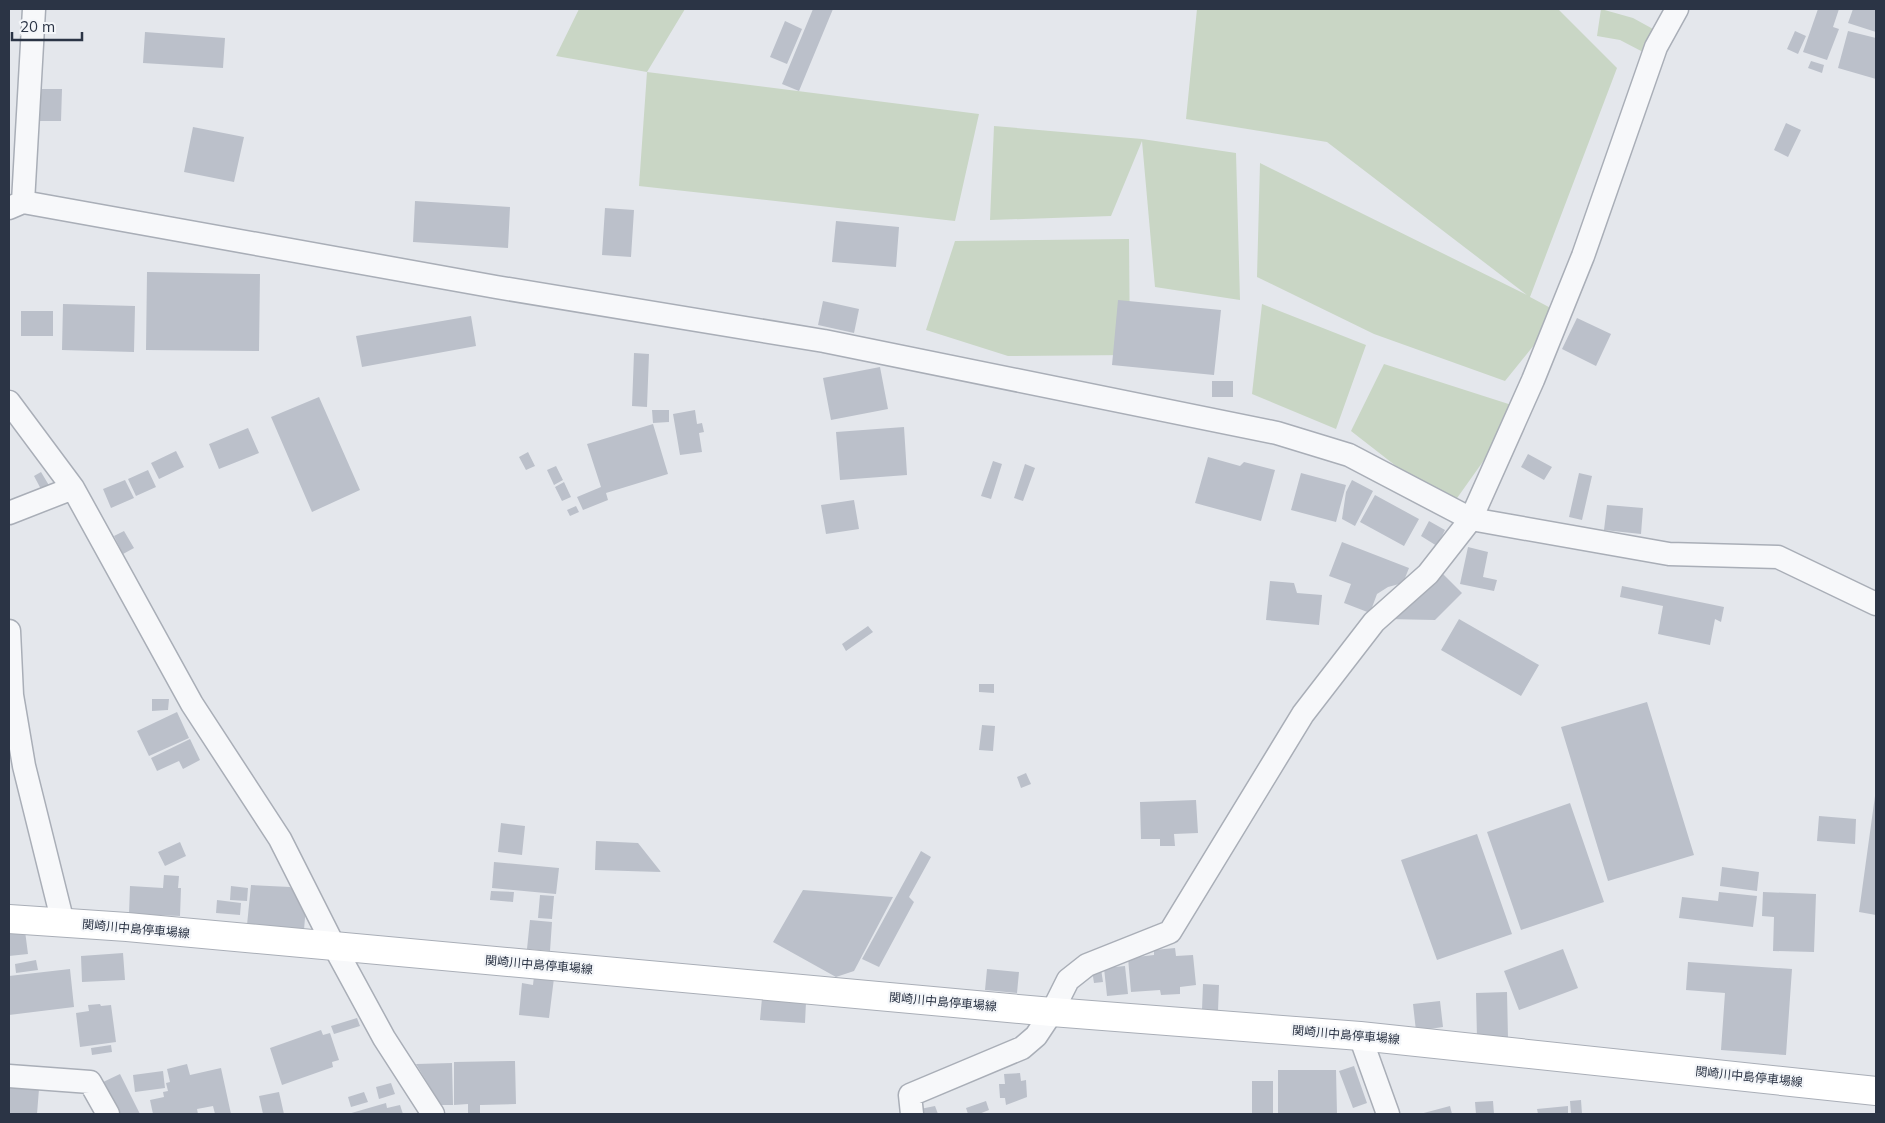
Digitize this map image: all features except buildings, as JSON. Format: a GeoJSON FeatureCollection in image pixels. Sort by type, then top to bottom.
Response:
{"type":"FeatureCollection","features":[{"type":"Feature","properties":{"kind":"main road","name":"関崎川中島停車場線"},"geometry":{"type":"LineString","coordinates":[[9,919],[127,927],[1052,1012],[1360,1036],[1876,1090]]}},
{"type":"Feature","properties":{"kind":"street"},"geometry":{"type":"LineString","coordinates":[[34,9],[16,205],[824,341],[1277,433],[1349,456],[1471,519],[1669,554],[1778,557],[1876,604]]}},
{"type":"Feature","properties":{"kind":"street"},"geometry":{"type":"LineString","coordinates":[[912,1114],[910,1095],[1022,1048],[1036,1036],[1052,1012],[1068,980],[1087,965],[1170,932],[1303,714],[1374,622],[1428,574],[1471,519],[1533,380],[1583,256],[1656,47],[1677,9]]}},
{"type":"Feature","properties":{"kind":"street"},"geometry":{"type":"LineString","coordinates":[[9,402],[73,488],[192,704],[280,839],[334,946],[384,1038],[433,1114]]}},
{"type":"Feature","properties":{"kind":"street"},"geometry":{"type":"LineString","coordinates":[[9,513],[73,488]]}},
{"type":"Feature","properties":{"kind":"street"},"geometry":{"type":"LineString","coordinates":[[9,631],[10,695],[24,766],[63,923]]}},
{"type":"Feature","properties":{"kind":"street"},"geometry":{"type":"LineString","coordinates":[[1360,1036],[1388,1114]]}},
{"type":"Feature","properties":{"kind":"street"},"geometry":{"type":"LineString","coordinates":[[9,1076],[90,1082],[108,1114]]}},
{"type":"Feature","properties":{"kind":"green space"},"geometry":{"type":"Polygon","coordinates":[[[579,9],[685,9],[647,72],[556,56],[579,9]]]}},
{"type":"Feature","properties":{"kind":"green space"},"geometry":{"type":"Polygon","coordinates":[[[1197,9],[1558,9],[1617,68],[1530,297],[1560,313],[1505,381],[1374,334],[1257,277],[1260,163],[1527,295],[1327,142],[1186,119],[1197,9]]]}},
{"type":"Feature","properties":{"kind":"green space"},"geometry":{"type":"Polygon","coordinates":[[[1601,9],[1633,18],[1653,29],[1643,52],[1620,40],[1597,36],[1601,9]]]}},
{"type":"Feature","properties":{"kind":"green space"},"geometry":{"type":"Polygon","coordinates":[[[647,72],[979,114],[955,221],[639,186],[647,72]]]}},
{"type":"Feature","properties":{"kind":"green space"},"geometry":{"type":"Polygon","coordinates":[[[994,126],[1142,139],[1236,153],[1240,300],[1155,287],[1142,141],[1111,216],[990,220],[994,126]]]}},
{"type":"Feature","properties":{"kind":"green space"},"geometry":{"type":"Polygon","coordinates":[[[1129,239],[1130,355],[1008,356],[926,330],[955,241],[1129,239]]]}},
{"type":"Feature","properties":{"kind":"green space"},"geometry":{"type":"Polygon","coordinates":[[[1262,304],[1366,345],[1336,429],[1252,394],[1262,304]]]}},
{"type":"Feature","properties":{"kind":"green space"},"geometry":{"type":"Polygon","coordinates":[[[1384,364],[1521,408],[1450,508],[1351,431],[1384,364]]]}}]}
